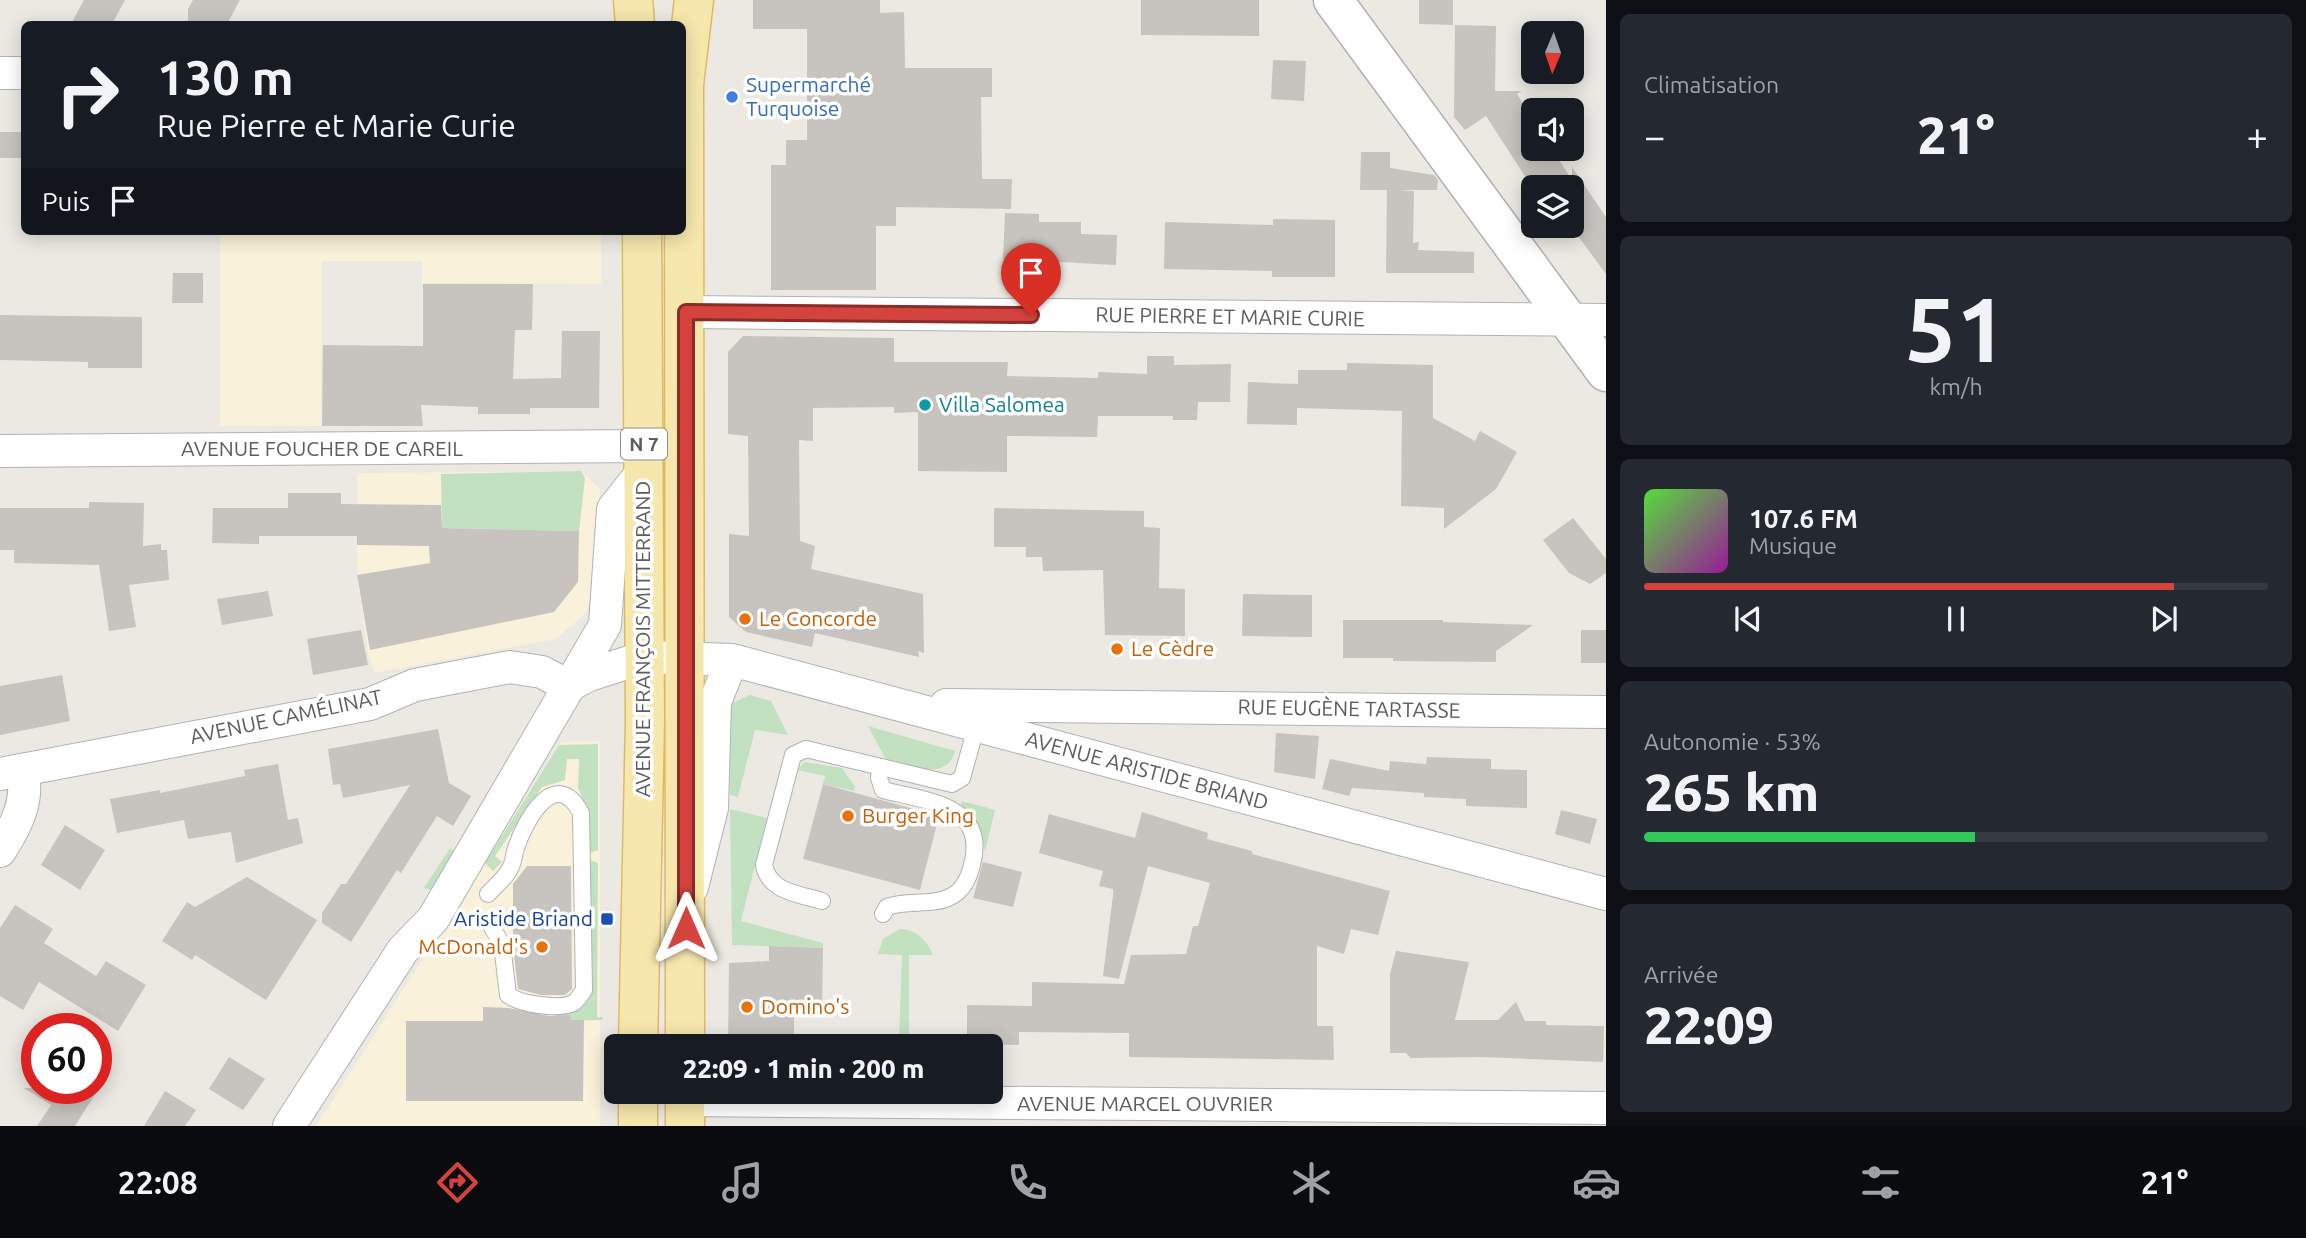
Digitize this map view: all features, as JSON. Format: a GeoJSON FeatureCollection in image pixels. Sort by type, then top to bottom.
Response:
{"type":"FeatureCollection","features":[{"type":"Feature","properties":{"kind":"main road"},"geometry":{"type":"LineString","coordinates":[[633,0],[635,21]]}},
{"type":"Feature","properties":{"kind":"main road","name":"N 7"},"geometry":{"type":"LineString","coordinates":[[686,69],[694,7]]}},
{"type":"Feature","properties":{"kind":"main road","name":"AVENUE FRANÇOIS MITTERRAND"},"geometry":{"type":"LineString","coordinates":[[638,1034],[645,657],[642,235]]}},
{"type":"Feature","properties":{"kind":"main road","name":"N 7"},"geometry":{"type":"LineString","coordinates":[[685,235],[685,1034]]}},
{"type":"Feature","properties":{"kind":"main road"},"geometry":{"type":"LineString","coordinates":[[638,1104],[638,1126]]}},
{"type":"Feature","properties":{"kind":"street"},"geometry":{"type":"LineString","coordinates":[[1333,0],[1606,372]]}},
{"type":"Feature","properties":{"kind":"street"},"geometry":{"type":"LineString","coordinates":[[0,73],[21,73]]}},
{"type":"Feature","properties":{"kind":"street","name":"RUE PIERRE ET MARIE CURIE"},"geometry":{"type":"LineString","coordinates":[[686,312],[1606,320]]}},
{"type":"Feature","properties":{"kind":"street","name":"AVENUE FOUCHER DE CAREIL"},"geometry":{"type":"LineString","coordinates":[[0,451],[644,458]]}},
{"type":"Feature","properties":{"kind":"street"},"geometry":{"type":"LineString","coordinates":[[289,1126],[403,950],[433,919],[579,680],[605,625],[613,509],[644,458]]}},
{"type":"Feature","properties":{"kind":"street"},"geometry":{"type":"LineString","coordinates":[[605,625],[645,657]]}},
{"type":"Feature","properties":{"kind":"street"},"geometry":{"type":"LineString","coordinates":[[579,680],[645,657]]}},
{"type":"Feature","properties":{"kind":"street","name":"AVENUE ARISTIDE BRIAND"},"geometry":{"type":"LineString","coordinates":[[645,657],[732,660],[1606,894]]}},
{"type":"Feature","properties":{"kind":"street"},"geometry":{"type":"LineString","coordinates":[[686,659],[715,702]]}},
{"type":"Feature","properties":{"kind":"street"},"geometry":{"type":"LineString","coordinates":[[686,904],[702,856],[712,808],[715,702],[732,660]]}},
{"type":"Feature","properties":{"kind":"street","name":"AVENUE CAMÉLINAT"},"geometry":{"type":"LineString","coordinates":[[11,772],[370,704],[415,685],[510,667],[579,680]]}},
{"type":"Feature","properties":{"kind":"street","name":"RUE EUGÈNE TARTASSE"},"geometry":{"type":"LineString","coordinates":[[898,706],[1606,712]]}},
{"type":"Feature","properties":{"kind":"street"},"geometry":{"type":"LineString","coordinates":[[1076,752],[1093,706]]}},
{"type":"Feature","properties":{"kind":"street"},"geometry":{"type":"LineString","coordinates":[[0,852],[14,829],[27,790],[11,772]]}},
{"type":"Feature","properties":{"kind":"street","name":"AVENUE MARCEL OUVRIER"},"geometry":{"type":"LineString","coordinates":[[685,1106],[1606,1108]]}},
{"type":"Feature","properties":{"kind":"lane"},"geometry":{"type":"LineString","coordinates":[[822,901],[776,886],[766,878],[764,865],[793,755],[806,749],[952,784],[959,782],[977,724]]}},
{"type":"Feature","properties":{"kind":"lane"},"geometry":{"type":"LineString","coordinates":[[880,767],[879,778],[883,790],[955,810],[967,820],[975,844],[969,876],[953,896],[940,901],[897,903],[887,907],[883,914]]}},
{"type":"Feature","properties":{"kind":"lane"},"geometry":{"type":"LineString","coordinates":[[488,894],[512,867],[515,849],[540,802],[549,795],[557,794],[568,796],[576,802],[582,824],[584,990],[576,1002],[566,1005],[532,1005],[514,1000],[508,995],[502,945],[492,926]]}},
{"type":"Feature","properties":{"kind":"shaded area"},"geometry":{"type":"Polygon","coordinates":[[[220,235],[601,235],[601,284],[422,283],[422,261],[322,261],[321,426],[220,426],[220,235]]]}},
{"type":"Feature","properties":{"kind":"shaded area"},"geometry":{"type":"Polygon","coordinates":[[[581,471],[600,489],[597,584],[585,614],[556,639],[374,673],[368,653],[357,577],[357,473],[581,471]]]}},
{"type":"Feature","properties":{"kind":"shaded area"},"geometry":{"type":"Polygon","coordinates":[[[600,741],[600,1126],[316,1126],[561,742],[600,741]]]}},
{"type":"Feature","properties":{"kind":"green space"},"geometry":{"type":"Polygon","coordinates":[[[581,471],[585,478],[579,531],[442,528],[441,474],[581,471]]]}},
{"type":"Feature","properties":{"kind":"green space"},"geometry":{"type":"Polygon","coordinates":[[[749,695],[771,701],[788,735],[755,730],[738,797],[730,795],[730,710],[733,703],[749,695]]]}},
{"type":"Feature","properties":{"kind":"green space"},"geometry":{"type":"Polygon","coordinates":[[[868,726],[955,751],[951,761],[944,767],[935,769],[915,768],[886,760],[868,726]]]}},
{"type":"Feature","properties":{"kind":"green space"},"geometry":{"type":"Polygon","coordinates":[[[598,744],[598,850],[590,853],[588,810],[578,788],[579,759],[567,759],[565,780],[542,787],[495,856],[502,862],[493,871],[485,863],[559,745],[598,744]]]}},
{"type":"Feature","properties":{"kind":"green space"},"geometry":{"type":"Polygon","coordinates":[[[805,762],[842,768],[855,787],[854,791],[823,784],[825,776],[797,770],[805,762]]]}},
{"type":"Feature","properties":{"kind":"green space"},"geometry":{"type":"Polygon","coordinates":[[[962,801],[995,810],[985,851],[977,823],[961,805],[962,801]]]}},
{"type":"Feature","properties":{"kind":"green space"},"geometry":{"type":"Polygon","coordinates":[[[730,809],[767,818],[741,921],[823,943],[823,948],[732,945],[730,809]]]}},
{"type":"Feature","properties":{"kind":"green space"},"geometry":{"type":"Polygon","coordinates":[[[450,848],[455,851],[438,892],[424,888],[450,848]]]}},
{"type":"Feature","properties":{"kind":"green space"},"geometry":{"type":"Polygon","coordinates":[[[589,860],[598,863],[597,1017],[603,1017],[603,1020],[554,1021],[555,1011],[577,1009],[589,996],[589,860]]]}},
{"type":"Feature","properties":{"kind":"green space"},"geometry":{"type":"Polygon","coordinates":[[[900,929],[911,931],[920,936],[933,955],[909,955],[909,1034],[899,1034],[902,955],[878,954],[883,939],[900,929]]]}},
{"type":"Feature","properties":{"kind":"building"},"geometry":{"type":"Polygon","coordinates":[[[84,0],[125,0],[114,21],[73,21],[84,0]]]}},
{"type":"Feature","properties":{"kind":"building"},"geometry":{"type":"Polygon","coordinates":[[[193,0],[240,0],[229,21],[188,21],[188,9],[193,0]]]}},
{"type":"Feature","properties":{"kind":"building"},"geometry":{"type":"Polygon","coordinates":[[[753,0],[880,0],[880,13],[904,12],[905,68],[992,68],[992,97],[981,97],[982,179],[1012,179],[1011,209],[896,207],[896,226],[876,226],[876,290],[771,290],[771,165],[786,165],[786,140],[807,140],[807,29],[753,29],[753,0]]]}},
{"type":"Feature","properties":{"kind":"building"},"geometry":{"type":"Polygon","coordinates":[[[1141,0],[1259,0],[1259,36],[1141,35],[1141,0]]]}},
{"type":"Feature","properties":{"kind":"building"},"geometry":{"type":"Polygon","coordinates":[[[1419,0],[1453,0],[1453,25],[1419,24],[1419,0]]]}},
{"type":"Feature","properties":{"kind":"building"},"geometry":{"type":"Polygon","coordinates":[[[1455,25],[1496,26],[1495,91],[1522,91],[1517,94],[1521,100],[1521,161],[1560,161],[1569,175],[1524,175],[1486,116],[1465,130],[1454,117],[1455,25]]]}},
{"type":"Feature","properties":{"kind":"building"},"geometry":{"type":"Polygon","coordinates":[[[1273,60],[1306,61],[1304,101],[1271,99],[1273,60]]]}},
{"type":"Feature","properties":{"kind":"building"},"geometry":{"type":"Polygon","coordinates":[[[0,132],[21,132],[21,158],[0,158],[0,132]]]}},
{"type":"Feature","properties":{"kind":"building"},"geometry":{"type":"Polygon","coordinates":[[[1361,152],[1390,152],[1390,168],[1434,175],[1438,180],[1437,190],[1397,190],[1414,191],[1413,243],[1419,242],[1418,250],[1474,252],[1474,273],[1386,273],[1387,190],[1360,190],[1361,152]]]}},
{"type":"Feature","properties":{"kind":"building"},"geometry":{"type":"Polygon","coordinates":[[[1584,185],[1606,217],[1606,274],[1579,238],[1584,238],[1584,185]]]}},
{"type":"Feature","properties":{"kind":"building"},"geometry":{"type":"Polygon","coordinates":[[[1005,213],[1039,214],[1039,222],[1081,222],[1081,234],[1117,235],[1116,265],[1003,259],[1005,213]]]}},
{"type":"Feature","properties":{"kind":"building"},"geometry":{"type":"Polygon","coordinates":[[[1273,219],[1335,220],[1335,277],[1272,277],[1272,271],[1164,269],[1165,222],[1273,225],[1273,219]]]}},
{"type":"Feature","properties":{"kind":"building"},"geometry":{"type":"Polygon","coordinates":[[[173,273],[203,273],[203,303],[172,303],[173,273]]]}},
{"type":"Feature","properties":{"kind":"building"},"geometry":{"type":"Polygon","coordinates":[[[423,284],[533,284],[532,330],[515,330],[513,379],[561,378],[562,331],[600,331],[599,408],[530,408],[530,414],[478,414],[478,407],[421,405],[423,426],[322,426],[323,345],[423,346],[423,284]]]}},
{"type":"Feature","properties":{"kind":"building"},"geometry":{"type":"Polygon","coordinates":[[[0,315],[142,317],[142,368],[88,368],[88,362],[0,360],[0,315]]]}},
{"type":"Feature","properties":{"kind":"building"},"geometry":{"type":"Polygon","coordinates":[[[743,336],[894,338],[894,362],[1008,362],[1007,376],[1098,378],[1098,372],[1147,374],[1147,356],[1174,356],[1174,365],[1231,364],[1230,402],[1198,402],[1197,420],[1173,420],[1173,416],[1098,416],[1097,437],[1007,436],[1007,472],[918,471],[918,412],[894,413],[894,407],[813,408],[813,441],[799,440],[800,541],[815,546],[811,569],[923,594],[924,653],[918,651],[919,657],[815,633],[812,647],[746,632],[729,617],[729,534],[749,536],[748,436],[728,434],[728,352],[743,336]]]}},
{"type":"Feature","properties":{"kind":"building"},"geometry":{"type":"Polygon","coordinates":[[[1347,363],[1433,365],[1433,418],[1475,441],[1480,431],[1517,452],[1496,489],[1444,529],[1444,508],[1401,506],[1402,411],[1297,408],[1297,425],[1247,424],[1248,382],[1298,384],[1298,370],[1347,370],[1347,363]]]}},
{"type":"Feature","properties":{"kind":"building"},"geometry":{"type":"Polygon","coordinates":[[[288,493],[341,493],[341,504],[441,505],[442,528],[579,531],[578,582],[554,612],[370,650],[357,575],[430,563],[429,546],[357,545],[357,536],[259,536],[259,544],[212,543],[213,508],[288,508],[288,493]]]}},
{"type":"Feature","properties":{"kind":"building"},"geometry":{"type":"Polygon","coordinates":[[[89,502],[144,503],[143,546],[161,544],[161,550],[167,550],[169,580],[129,585],[136,627],[109,631],[99,565],[14,563],[14,550],[0,550],[0,508],[89,508],[89,502]]]}},
{"type":"Feature","properties":{"kind":"building"},"geometry":{"type":"Polygon","coordinates":[[[994,508],[1144,511],[1144,527],[1160,528],[1159,588],[1185,589],[1185,636],[1105,635],[1103,570],[1043,571],[1042,557],[1026,557],[1026,547],[994,547],[994,508]]]}},
{"type":"Feature","properties":{"kind":"building"},"geometry":{"type":"Polygon","coordinates":[[[1573,518],[1606,559],[1606,573],[1590,584],[1569,573],[1543,540],[1573,518]]]}},
{"type":"Feature","properties":{"kind":"building"},"geometry":{"type":"Polygon","coordinates":[[[268,591],[273,616],[222,625],[217,599],[268,591]]]}},
{"type":"Feature","properties":{"kind":"building"},"geometry":{"type":"Polygon","coordinates":[[[1243,594],[1312,595],[1312,637],[1242,636],[1243,594]]]}},
{"type":"Feature","properties":{"kind":"building"},"geometry":{"type":"Polygon","coordinates":[[[1343,620],[1443,620],[1533,625],[1496,651],[1496,662],[1393,661],[1393,658],[1343,658],[1343,620]]]}},
{"type":"Feature","properties":{"kind":"building"},"geometry":{"type":"Polygon","coordinates":[[[361,630],[368,665],[313,675],[307,639],[361,630]]]}},
{"type":"Feature","properties":{"kind":"building"},"geometry":{"type":"Polygon","coordinates":[[[1581,630],[1606,630],[1606,663],[1581,663],[1581,630]]]}},
{"type":"Feature","properties":{"kind":"building"},"geometry":{"type":"Polygon","coordinates":[[[62,675],[70,721],[0,735],[0,686],[62,675]]]}},
{"type":"Feature","properties":{"kind":"building"},"geometry":{"type":"Polygon","coordinates":[[[438,729],[449,783],[471,796],[453,826],[437,816],[401,873],[397,870],[351,942],[322,923],[322,913],[341,884],[346,884],[410,785],[343,798],[340,784],[333,785],[328,749],[438,729]]]}},
{"type":"Feature","properties":{"kind":"building"},"geometry":{"type":"Polygon","coordinates":[[[1276,733],[1319,736],[1315,779],[1274,772],[1276,733]]]}},
{"type":"Feature","properties":{"kind":"building"},"geometry":{"type":"Polygon","coordinates":[[[1427,757],[1491,759],[1491,769],[1527,770],[1527,808],[1466,806],[1466,799],[1424,797],[1424,793],[1352,788],[1349,796],[1322,789],[1330,759],[1389,771],[1390,761],[1426,764],[1427,757]]]}},
{"type":"Feature","properties":{"kind":"building"},"geometry":{"type":"Polygon","coordinates":[[[278,764],[288,820],[298,818],[303,843],[236,863],[231,832],[188,839],[184,820],[117,833],[110,799],[160,790],[160,793],[245,776],[244,770],[278,764]]]}},
{"type":"Feature","properties":{"kind":"building"},"geometry":{"type":"Polygon","coordinates":[[[823,784],[939,816],[920,890],[803,859],[823,784]]]}},
{"type":"Feature","properties":{"kind":"building"},"geometry":{"type":"Polygon","coordinates":[[[1561,810],[1597,819],[1590,844],[1555,834],[1561,810]]]}},
{"type":"Feature","properties":{"kind":"building"},"geometry":{"type":"Polygon","coordinates":[[[1142,812],[1208,833],[1207,839],[1252,851],[1252,854],[1390,891],[1378,935],[1351,929],[1344,954],[1317,946],[1317,1026],[1333,1026],[1334,1060],[1129,1057],[1129,1033],[1019,1032],[1019,1045],[1003,1045],[1003,1034],[967,1034],[967,1005],[1032,1006],[1032,982],[1124,984],[1131,955],[1186,954],[1193,926],[1198,926],[1210,883],[1148,866],[1119,979],[1103,976],[1113,889],[1099,886],[1103,871],[1039,853],[1049,814],[1135,838],[1142,812]]]}},
{"type":"Feature","properties":{"kind":"building"},"geometry":{"type":"Polygon","coordinates":[[[65,825],[105,850],[80,890],[41,865],[65,825]]]}},
{"type":"Feature","properties":{"kind":"building"},"geometry":{"type":"Polygon","coordinates":[[[983,862],[1022,872],[1013,907],[973,898],[983,862]]]}},
{"type":"Feature","properties":{"kind":"building","name":"McDonald's"},"geometry":{"type":"Polygon","coordinates":[[[527,866],[571,866],[572,989],[565,995],[541,995],[518,989],[513,947],[513,884],[527,866]]]}},
{"type":"Feature","properties":{"kind":"building"},"geometry":{"type":"Polygon","coordinates":[[[247,877],[317,920],[266,1000],[195,955],[192,960],[162,941],[187,902],[195,907],[247,877]]]}},
{"type":"Feature","properties":{"kind":"building"},"geometry":{"type":"Polygon","coordinates":[[[15,905],[53,929],[44,943],[96,976],[106,961],[146,985],[118,1031],[112,1027],[112,1013],[89,1013],[39,982],[23,1010],[0,996],[0,928],[15,905]]]}},
{"type":"Feature","properties":{"kind":"building"},"geometry":{"type":"Polygon","coordinates":[[[769,946],[823,948],[822,1012],[794,1012],[794,1034],[728,1034],[729,963],[769,961],[769,946]]]}},
{"type":"Feature","properties":{"kind":"building"},"geometry":{"type":"Polygon","coordinates":[[[1396,951],[1469,962],[1455,1020],[1498,1020],[1516,1002],[1525,1021],[1546,1021],[1546,1025],[1604,1026],[1603,1062],[1481,1057],[1411,1058],[1406,1053],[1390,1053],[1390,974],[1396,951]]]}},
{"type":"Feature","properties":{"kind":"building"},"geometry":{"type":"Polygon","coordinates":[[[483,1007],[509,1008],[549,1016],[571,1015],[571,1020],[584,1020],[583,1101],[406,1101],[406,1021],[483,1021],[483,1007]]]}},
{"type":"Feature","properties":{"kind":"building"},"geometry":{"type":"Polygon","coordinates":[[[229,1057],[265,1079],[243,1110],[209,1089],[229,1057]]]}},
{"type":"Feature","properties":{"kind":"building"},"geometry":{"type":"Polygon","coordinates":[[[165,1091],[196,1110],[185,1126],[144,1126],[165,1091]]]}},
{"type":"Feature","properties":{"kind":"building"},"geometry":{"type":"Polygon","coordinates":[[[89,1104],[75,1126],[37,1126],[51,1105],[89,1104]]]}},
{"type":"Feature","properties":{"kind":"place","name":"Supermarché Turquoise"},"geometry":{"type":"Point","coordinates":[732,97]}},
{"type":"Feature","properties":{"kind":"place","name":"Villa Salomea"},"geometry":{"type":"Point","coordinates":[925,405]}},
{"type":"Feature","properties":{"kind":"place","name":"Le Concorde"},"geometry":{"type":"Point","coordinates":[745,619]}},
{"type":"Feature","properties":{"kind":"place","name":"Le Cèdre"},"geometry":{"type":"Point","coordinates":[1117,649]}},
{"type":"Feature","properties":{"kind":"place","name":"Burger King"},"geometry":{"type":"Point","coordinates":[848,816]}},
{"type":"Feature","properties":{"kind":"place","name":"Aristide Briand"},"geometry":{"type":"Point","coordinates":[607,919]}},
{"type":"Feature","properties":{"kind":"place","name":"McDonald's"},"geometry":{"type":"Point","coordinates":[542,947]}},
{"type":"Feature","properties":{"kind":"place","name":"Domino's"},"geometry":{"type":"Point","coordinates":[747,1007]}},
{"type":"Feature","properties":{"kind":"route"},"geometry":{"type":"LineString","coordinates":[[686,928],[686,312],[1031,315]]}}]}
